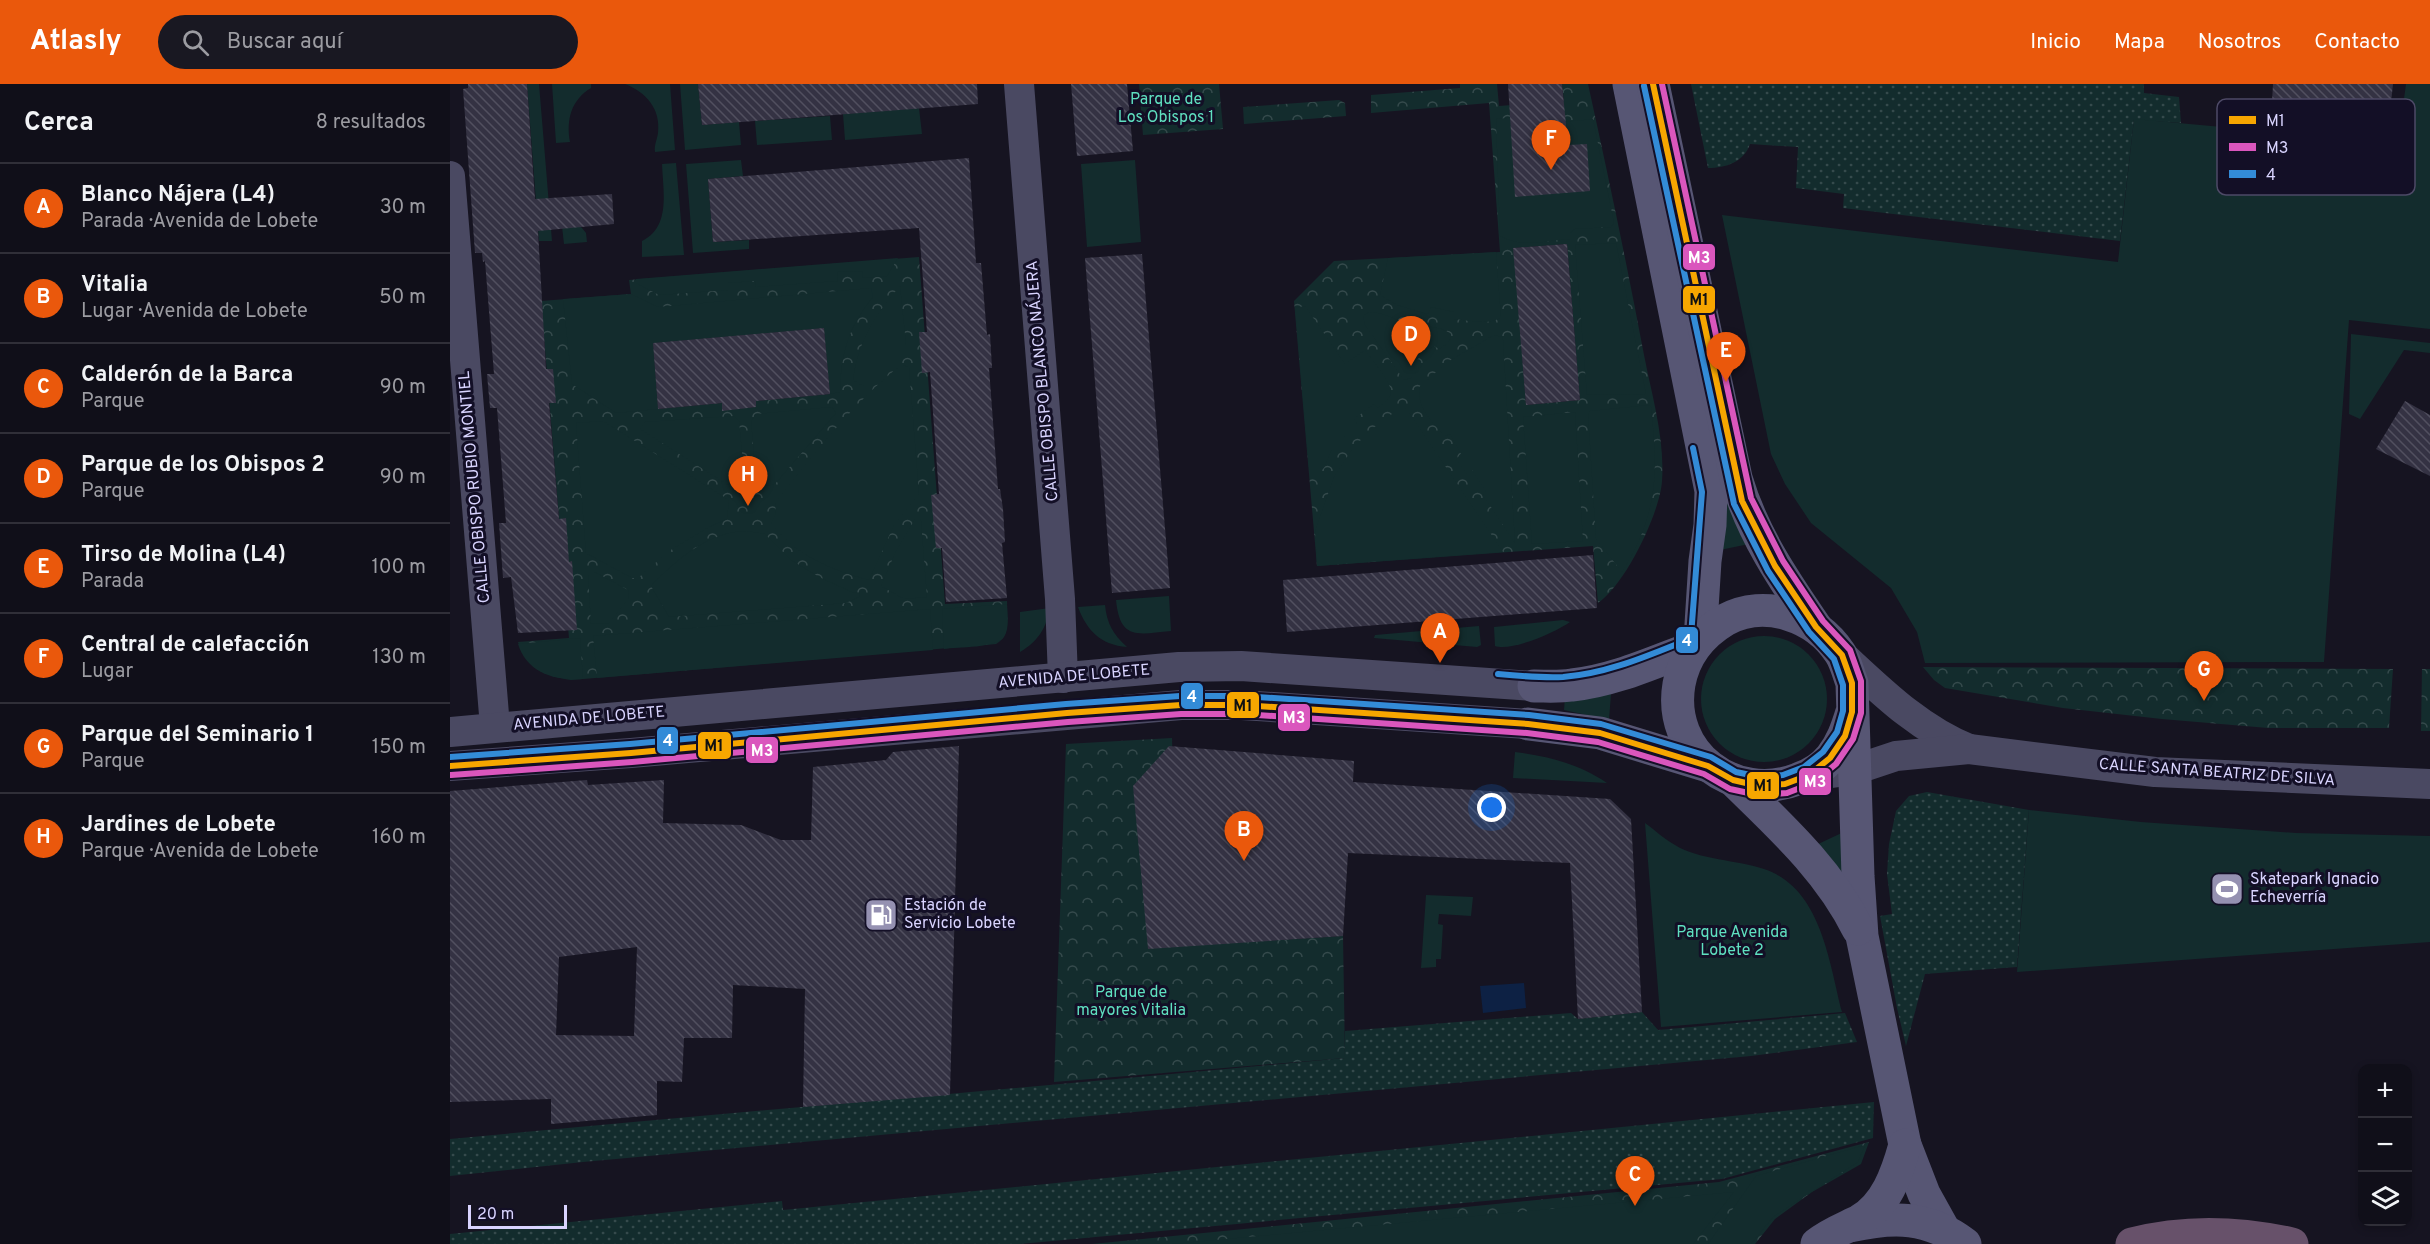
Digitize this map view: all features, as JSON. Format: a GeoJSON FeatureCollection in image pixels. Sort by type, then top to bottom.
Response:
{"type":"FeatureCollection","features":[{"type":"Feature","properties":{"kind":"highway"},"geometry":{"type":"LineString","coordinates":[[2132,1244],[2188,1234],[2224,1234],[2292,1244]]}},
{"type":"Feature","properties":{"kind":"main road"},"geometry":{"type":"LineString","coordinates":[[1629,84],[1711,491],[1710,525],[1696,644]]}},
{"type":"Feature","properties":{"kind":"main road"},"geometry":{"type":"LineString","coordinates":[[1653,84],[1740,493],[1775,566],[1816,627],[1842,655],[1852,683],[1862,936],[1905,1145],[1924,1194],[1954,1237]]}},
{"type":"Feature","properties":{"kind":"main road"},"geometry":{"type":"LineString","coordinates":[[1816,627],[1795,616],[1773,611],[1750,612],[1727,619],[1708,631],[1696,644],[1681,671],[1677,697],[1680,723],[1690,746],[1810,857],[1845,903],[1862,936]]}},
{"type":"Feature","properties":{"kind":"main road","name":"AVENIDA DE LOBETE"},"geometry":{"type":"LineString","coordinates":[[1534,686],[1573,685],[1615,676],[1696,644]]}},
{"type":"Feature","properties":{"kind":"main road"},"geometry":{"type":"LineString","coordinates":[[1528,724],[1600,733],[1759,786],[1785,784],[1809,775],[1830,758],[1845,736],[1852,712]]}},
{"type":"Feature","properties":{"kind":"main road"},"geometry":{"type":"LineString","coordinates":[[1817,1244],[1862,1219],[1881,1201],[1898,1173],[1905,1145]]}},
{"type":"Feature","properties":{"kind":"main road"},"geometry":{"type":"LineString","coordinates":[[1846,1227],[1875,1220],[1921,1221],[1954,1237]]}},
{"type":"Feature","properties":{"kind":"street","name":"CALLE OBISPO BLANCO NÁJERA"},"geometry":{"type":"LineString","coordinates":[[1019,84],[1060,599],[1063,678]]}},
{"type":"Feature","properties":{"kind":"street","name":"CALLE OBISPO RUBIO MONTIEL"},"geometry":{"type":"LineString","coordinates":[[450,176],[495,727]]}},
{"type":"Feature","properties":{"kind":"street","name":"CALLE SANTA BEATRIZ DE SILVA"},"geometry":{"type":"LineString","coordinates":[[1842,655],[1919,722],[1939,736],[1969,749]]}},
{"type":"Feature","properties":{"kind":"street","name":"AVENIDA DE LOBETE"},"geometry":{"type":"LineString","coordinates":[[450,732],[1179,667],[1241,666],[1534,686]]}},
{"type":"Feature","properties":{"kind":"street"},"geometry":{"type":"LineString","coordinates":[[450,766],[1182,705],[1242,705],[1528,724]]}},
{"type":"Feature","properties":{"kind":"street","name":"CALLE SANTA BEATRIZ DE SILVA"},"geometry":{"type":"LineString","coordinates":[[1809,775],[1854,771],[1896,756],[1969,749],[2155,772],[2430,784]]}},
{"type":"Feature","properties":{"kind":"green space"},"geometry":{"type":"Polygon","coordinates":[[[527,84],[539,84],[552,241],[539,241],[527,84]]]}},
{"type":"Feature","properties":{"kind":"green space"},"geometry":{"type":"Polygon","coordinates":[[[552,84],[591,84],[591,88],[579,98],[572,111],[569,126],[570,142],[556,143],[552,84]]]}},
{"type":"Feature","properties":{"kind":"green space"},"geometry":{"type":"Polygon","coordinates":[[[625,84],[670,84],[675,150],[655,152],[658,124],[654,109],[645,97],[633,87],[625,84]]]}},
{"type":"Feature","properties":{"kind":"green space"},"geometry":{"type":"Polygon","coordinates":[[[680,84],[698,84],[702,125],[739,122],[741,145],[685,150],[680,84]]]}},
{"type":"Feature","properties":{"kind":"green space","name":"Parque de Los Obispos 1"},"geometry":{"type":"Polygon","coordinates":[[[1139,84],[1219,84],[1223,129],[1143,135],[1139,84]]]}},
{"type":"Feature","properties":{"kind":"green space"},"geometry":{"type":"Polygon","coordinates":[[[1460,84],[1497,84],[1499,106],[1564,101],[1562,84],[1588,84],[1662,449],[1660,495],[1648,529],[1630,565],[1619,581],[1598,603],[1593,546],[1317,566],[1294,301],[1334,261],[1500,252],[1489,103],[1371,113],[1371,95],[1460,88],[1460,84]],[[1567,244],[1514,248],[1526,405],[1580,400],[1567,244]]]}},
{"type":"Feature","properties":{"kind":"green space"},"geometry":{"type":"Polygon","coordinates":[[[1691,84],[2144,84],[2144,93],[2179,97],[2181,123],[2134,120],[2120,241],[1843,208],[1844,194],[1796,188],[1798,147],[1750,144],[1739,160],[1734,163],[1708,168],[1691,84]]]}},
{"type":"Feature","properties":{"kind":"green space"},"geometry":{"type":"Polygon","coordinates":[[[2406,84],[2430,84],[2430,329],[2349,320],[2324,662],[1925,663],[1917,632],[1891,588],[1811,523],[1785,484],[1771,454],[1722,215],[2118,262],[2134,119],[2217,127],[2217,195],[2415,195],[2415,99],[2404,99],[2406,84]]]}},
{"type":"Feature","properties":{"kind":"green space"},"geometry":{"type":"Polygon","coordinates":[[[1339,100],[1345,103],[1346,116],[1244,124],[1243,107],[1339,100]]]}},
{"type":"Feature","properties":{"kind":"green space"},"geometry":{"type":"Polygon","coordinates":[[[919,108],[922,134],[845,140],[843,114],[919,108]]]}},
{"type":"Feature","properties":{"kind":"green space"},"geometry":{"type":"Polygon","coordinates":[[[1563,113],[1564,122],[1593,119],[1614,223],[1611,227],[1575,229],[1570,233],[1570,239],[1525,243],[1508,240],[1500,236],[1496,119],[1563,113]]]}},
{"type":"Feature","properties":{"kind":"green space"},"geometry":{"type":"Polygon","coordinates":[[[830,116],[832,140],[757,145],[755,121],[830,116]]]}},
{"type":"Feature","properties":{"kind":"green space"},"geometry":{"type":"Polygon","coordinates":[[[741,160],[743,176],[708,179],[713,242],[749,240],[749,249],[693,253],[686,164],[741,160]]]}},
{"type":"Feature","properties":{"kind":"green space"},"geometry":{"type":"Polygon","coordinates":[[[1135,160],[1141,242],[1087,247],[1081,164],[1135,160]]]}},
{"type":"Feature","properties":{"kind":"green space"},"geometry":{"type":"Polygon","coordinates":[[[676,163],[684,255],[642,257],[642,241],[658,227],[661,218],[664,197],[662,164],[676,163]]]}},
{"type":"Feature","properties":{"kind":"green space"},"geometry":{"type":"Polygon","coordinates":[[[559,200],[586,233],[587,242],[564,244],[559,200]]]}},
{"type":"Feature","properties":{"kind":"green space"},"geometry":{"type":"Polygon","coordinates":[[[1616,243],[1646,394],[1587,395],[1575,245],[1616,243]]]}},
{"type":"Feature","properties":{"kind":"green space"},"geometry":{"type":"Polygon","coordinates":[[[1496,252],[1501,317],[1496,320],[1479,322],[1454,319],[1454,312],[1431,307],[1428,314],[1397,305],[1380,295],[1388,258],[1496,252]]]}},
{"type":"Feature","properties":{"kind":"green space"},"geometry":{"type":"Polygon","coordinates":[[[919,257],[945,604],[1007,601],[1007,625],[1001,640],[996,644],[571,680],[545,673],[532,665],[526,659],[518,642],[569,638],[541,301],[631,294],[629,280],[919,257]],[[824,328],[653,343],[658,409],[722,403],[722,410],[756,407],[756,401],[830,394],[824,328]]]}},
{"type":"Feature","properties":{"kind":"green space"},"geometry":{"type":"Polygon","coordinates":[[[898,258],[887,276],[863,278],[862,271],[837,272],[838,281],[756,287],[755,281],[728,283],[728,290],[659,295],[636,283],[636,279],[898,258]]]}},
{"type":"Feature","properties":{"kind":"green space"},"geometry":{"type":"Polygon","coordinates":[[[900,286],[906,344],[863,386],[853,380],[863,341],[875,318],[900,286]]]}},
{"type":"Feature","properties":{"kind":"green space"},"geometry":{"type":"Polygon","coordinates":[[[871,288],[873,297],[857,319],[844,353],[840,392],[830,394],[824,328],[653,343],[658,409],[616,413],[572,384],[563,299],[631,294],[658,307],[871,288]]]}},
{"type":"Feature","properties":{"kind":"green space"},"geometry":{"type":"Polygon","coordinates":[[[1305,306],[1345,364],[1365,350],[1385,377],[1391,393],[1378,408],[1374,404],[1354,419],[1357,423],[1331,451],[1324,468],[1319,472],[1312,472],[1309,469],[1295,308],[1305,306]]]}},
{"type":"Feature","properties":{"kind":"green space"},"geometry":{"type":"Polygon","coordinates":[[[1369,312],[1409,324],[1441,329],[1451,334],[1450,339],[1446,345],[1439,349],[1434,346],[1414,362],[1419,368],[1411,378],[1404,380],[1365,325],[1363,316],[1369,312]]]}},
{"type":"Feature","properties":{"kind":"green space"},"geometry":{"type":"Polygon","coordinates":[[[2351,334],[2430,343],[2430,353],[2404,350],[2360,419],[2349,414],[2351,334]]]}},
{"type":"Feature","properties":{"kind":"green space"},"geometry":{"type":"Polygon","coordinates":[[[1494,335],[1502,337],[1503,340],[1515,543],[1483,495],[1486,491],[1472,470],[1467,474],[1456,459],[1461,454],[1450,434],[1445,436],[1426,414],[1419,393],[1420,386],[1449,361],[1494,335]]]}},
{"type":"Feature","properties":{"kind":"green space"},"geometry":{"type":"Polygon","coordinates":[[[902,364],[909,368],[919,494],[894,525],[869,580],[815,560],[791,544],[771,523],[776,513],[775,503],[819,448],[867,395],[902,364]]]}},
{"type":"Feature","properties":{"kind":"green space"},"geometry":{"type":"Polygon","coordinates":[[[1649,405],[1655,452],[1653,492],[1643,530],[1622,572],[1596,539],[1588,414],[1590,411],[1649,405]]]}},
{"type":"Feature","properties":{"kind":"green space"},"geometry":{"type":"Polygon","coordinates":[[[832,407],[836,413],[775,484],[769,486],[759,484],[756,477],[751,421],[756,414],[832,407]]]}},
{"type":"Feature","properties":{"kind":"green space"},"geometry":{"type":"Polygon","coordinates":[[[1400,408],[1405,408],[1410,414],[1503,552],[1317,566],[1315,531],[1334,477],[1351,451],[1368,432],[1400,408]]]}},
{"type":"Feature","properties":{"kind":"green space"},"geometry":{"type":"Polygon","coordinates":[[[1575,412],[1583,541],[1532,544],[1523,417],[1575,412]]]}},
{"type":"Feature","properties":{"kind":"green space"},"geometry":{"type":"Polygon","coordinates":[[[734,416],[739,421],[745,484],[736,490],[640,429],[645,422],[734,416]]]}},
{"type":"Feature","properties":{"kind":"green space"},"geometry":{"type":"Polygon","coordinates":[[[603,421],[729,500],[727,519],[669,551],[638,578],[632,578],[586,553],[576,423],[603,421]]]}},
{"type":"Feature","properties":{"kind":"green space"},"geometry":{"type":"Polygon","coordinates":[[[1724,478],[1749,544],[1720,550],[1724,478]]]}},
{"type":"Feature","properties":{"kind":"green space"},"geometry":{"type":"Polygon","coordinates":[[[915,519],[921,521],[927,597],[904,599],[881,586],[896,551],[915,519]]]}},
{"type":"Feature","properties":{"kind":"green space"},"geometry":{"type":"Polygon","coordinates":[[[747,531],[765,534],[791,560],[819,577],[852,592],[860,593],[859,597],[846,603],[669,617],[651,586],[671,566],[694,549],[719,536],[747,531]]]}},
{"type":"Feature","properties":{"kind":"green space"},"geometry":{"type":"Polygon","coordinates":[[[593,571],[628,590],[629,598],[609,623],[591,624],[588,575],[593,571]]]}},
{"type":"Feature","properties":{"kind":"green space"},"geometry":{"type":"Polygon","coordinates":[[[1169,596],[1171,631],[1133,632],[1126,629],[1122,623],[1116,600],[1169,596]]]}},
{"type":"Feature","properties":{"kind":"green space"},"geometry":{"type":"Polygon","coordinates":[[[1007,604],[1007,629],[1000,641],[986,645],[944,649],[942,609],[1007,604]]]}},
{"type":"Feature","properties":{"kind":"green space"},"geometry":{"type":"Polygon","coordinates":[[[1105,605],[1107,618],[1112,628],[1127,647],[1102,640],[1091,630],[1078,607],[1105,605]]]}},
{"type":"Feature","properties":{"kind":"green space"},"geometry":{"type":"Polygon","coordinates":[[[1050,608],[1040,634],[1020,652],[1020,612],[1050,608]]]}},
{"type":"Feature","properties":{"kind":"green space"},"geometry":{"type":"Polygon","coordinates":[[[930,609],[933,650],[597,678],[593,636],[930,609]]]}},
{"type":"Feature","properties":{"kind":"green space"},"geometry":{"type":"Polygon","coordinates":[[[1563,620],[1570,622],[1533,640],[1512,646],[1495,646],[1494,627],[1563,620]]]}},
{"type":"Feature","properties":{"kind":"green space"},"geometry":{"type":"Polygon","coordinates":[[[1479,626],[1481,645],[1477,647],[1374,638],[1375,635],[1479,626]]]}},
{"type":"Feature","properties":{"kind":"green space"},"geometry":{"type":"Polygon","coordinates":[[[1764,636],[1788,641],[1809,654],[1822,675],[1827,699],[1822,723],[1809,744],[1788,757],[1764,762],[1740,757],[1719,744],[1706,723],[1701,699],[1706,675],[1719,654],[1740,641],[1764,636]]]}},
{"type":"Feature","properties":{"kind":"green space"},"geometry":{"type":"Polygon","coordinates":[[[580,638],[583,679],[562,678],[543,673],[528,662],[518,644],[580,638]]]}},
{"type":"Feature","properties":{"kind":"green space"},"geometry":{"type":"Polygon","coordinates":[[[1923,667],[2393,669],[2389,728],[2268,728],[2063,708],[1945,688],[1934,680],[1923,667]]]}},
{"type":"Feature","properties":{"kind":"green space"},"geometry":{"type":"Polygon","coordinates":[[[2422,669],[2430,669],[2430,731],[2421,731],[2422,669]]]}},
{"type":"Feature","properties":{"kind":"green space"},"geometry":{"type":"Polygon","coordinates":[[[1611,694],[1609,720],[1564,710],[1565,697],[1611,694]]]}},
{"type":"Feature","properties":{"kind":"green space","name":"Parque de mayores Vitalia"},"geometry":{"type":"Polygon","coordinates":[[[1172,738],[1177,946],[1343,936],[1345,1058],[1054,1082],[1066,744],[1172,738]]]}},
{"type":"Feature","properties":{"kind":"green space"},"geometry":{"type":"Polygon","coordinates":[[[1515,752],[1563,762],[1607,783],[1513,778],[1515,752]]]}},
{"type":"Feature","properties":{"kind":"green space"},"geometry":{"type":"Polygon","coordinates":[[[1927,792],[2029,810],[2017,967],[1925,974],[1906,1046],[1880,916],[1892,914],[1887,874],[1889,844],[1896,811],[1909,796],[1927,792]]]}},
{"type":"Feature","properties":{"kind":"green space","name":"Skatepark Ignacio Echeverría"},"geometry":{"type":"Polygon","coordinates":[[[2029,810],[2141,822],[2296,833],[2430,836],[2430,942],[2017,972],[2029,810]]]}},
{"type":"Feature","properties":{"kind":"green space","name":"Parque Avenida Lobete 2"},"geometry":{"type":"Polygon","coordinates":[[[1645,823],[1685,850],[1764,869],[1783,879],[1798,892],[1820,928],[1842,1012],[1661,1027],[1645,823]]]}},
{"type":"Feature","properties":{"kind":"green space"},"geometry":{"type":"Polygon","coordinates":[[[1850,829],[1842,881],[1814,846],[1850,829]]]}},
{"type":"Feature","properties":{"kind":"green space"},"geometry":{"type":"Polygon","coordinates":[[[1426,895],[1473,897],[1471,916],[1439,914],[1438,924],[1443,925],[1441,959],[1436,959],[1436,967],[1421,968],[1426,895]]]}},
{"type":"Feature","properties":{"kind":"green space"},"geometry":{"type":"Polygon","coordinates":[[[1642,1012],[1658,1030],[1845,1013],[1857,1042],[1751,1056],[450,1176],[450,1139],[1345,1058],[1345,1031],[1571,1013],[1578,1019],[1642,1012]]]}},
{"type":"Feature","properties":{"kind":"green space"},"geometry":{"type":"Polygon","coordinates":[[[1874,1102],[1873,1138],[1722,1179],[1020,1244],[450,1244],[450,1234],[782,1201],[783,1210],[1874,1102]]]}},
{"type":"Feature","properties":{"kind":"green space"},"geometry":{"type":"Polygon","coordinates":[[[1869,1142],[1861,1164],[1812,1192],[1775,1219],[1755,1244],[1092,1244],[1719,1182],[1869,1142]]]}},
{"type":"Feature","properties":{"kind":"green space"},"geometry":{"type":"Polygon","coordinates":[[[1865,1145],[1858,1162],[1773,1217],[1751,1244],[1708,1244],[1756,1176],[1865,1145]]]}},
{"type":"Feature","properties":{"kind":"green space"},"geometry":{"type":"Polygon","coordinates":[[[1734,1192],[1693,1244],[1172,1244],[1734,1192]]]}},
{"type":"Feature","properties":{"kind":"water"},"geometry":{"type":"Polygon","coordinates":[[[1524,983],[1526,1008],[1483,1013],[1480,986],[1524,983]]]}},
{"type":"Feature","properties":{"kind":"building"},"geometry":{"type":"Polygon","coordinates":[[[468,84],[527,84],[535,199],[612,194],[614,224],[538,231],[546,369],[553,369],[556,403],[549,403],[559,519],[566,518],[577,630],[518,633],[511,577],[503,578],[499,523],[506,523],[497,408],[490,408],[487,374],[494,374],[485,261],[483,262],[482,253],[475,253],[463,89],[468,88],[468,84]]]}},
{"type":"Feature","properties":{"kind":"building"},"geometry":{"type":"Polygon","coordinates":[[[698,84],[977,84],[978,104],[702,125],[698,84]]]}},
{"type":"Feature","properties":{"kind":"building"},"geometry":{"type":"Polygon","coordinates":[[[1071,84],[1127,84],[1133,151],[1077,156],[1071,84]]]}},
{"type":"Feature","properties":{"kind":"building"},"geometry":{"type":"Polygon","coordinates":[[[1508,84],[1562,84],[1568,145],[1587,144],[1590,191],[1515,197],[1508,84]]]}},
{"type":"Feature","properties":{"kind":"building"},"geometry":{"type":"Polygon","coordinates":[[[2273,84],[2393,84],[2391,99],[2272,99],[2273,84]]]}},
{"type":"Feature","properties":{"kind":"building"},"geometry":{"type":"Polygon","coordinates":[[[969,158],[976,263],[981,263],[987,335],[990,334],[992,368],[989,368],[998,489],[1000,489],[1003,509],[1005,542],[1002,543],[1007,598],[946,602],[942,548],[936,548],[931,495],[939,494],[930,372],[922,373],[919,332],[927,332],[919,228],[713,242],[708,179],[969,158]]]}},
{"type":"Feature","properties":{"kind":"building"},"geometry":{"type":"Polygon","coordinates":[[[1567,244],[1580,400],[1526,405],[1513,248],[1567,244]]]}},
{"type":"Feature","properties":{"kind":"building"},"geometry":{"type":"Polygon","coordinates":[[[1142,254],[1170,588],[1112,593],[1085,258],[1142,254]]]}},
{"type":"Feature","properties":{"kind":"building"},"geometry":{"type":"Polygon","coordinates":[[[824,328],[830,394],[756,401],[756,407],[722,411],[722,403],[658,409],[653,343],[824,328]]]}},
{"type":"Feature","properties":{"kind":"building"},"geometry":{"type":"Polygon","coordinates":[[[2405,401],[2430,415],[2430,476],[2376,449],[2405,401]]]}},
{"type":"Feature","properties":{"kind":"building"},"geometry":{"type":"Polygon","coordinates":[[[1593,555],[1597,608],[1287,632],[1283,580],[1593,555]]]}},
{"type":"Feature","properties":{"kind":"building"},"geometry":{"type":"Polygon","coordinates":[[[959,746],[950,1095],[803,1107],[805,989],[733,985],[732,1038],[684,1038],[682,1082],[657,1081],[657,1115],[551,1124],[551,1099],[450,1102],[450,791],[587,780],[588,785],[664,780],[663,823],[741,825],[781,840],[811,840],[813,767],[886,760],[893,752],[959,746]],[[637,947],[559,957],[556,1035],[634,1036],[637,947]]]}},
{"type":"Feature","properties":{"kind":"building"},"geometry":{"type":"Polygon","coordinates":[[[1169,746],[1354,761],[1353,782],[1610,799],[1631,819],[1642,1012],[1578,1019],[1570,863],[1348,853],[1343,936],[1148,949],[1133,786],[1169,746]]]}},
{"type":"Feature","properties":{"kind":"transit line","name":"M1"},"geometry":{"type":"LineString","coordinates":[[450,766],[631,753],[1067,713],[1181,705],[1242,705],[1528,724],[1600,733],[1708,766],[1733,780],[1759,786],[1785,784],[1809,775],[1830,758],[1845,736],[1852,712],[1852,683],[1842,655],[1816,627],[1775,566],[1742,501],[1653,84]]}},
{"type":"Feature","properties":{"kind":"transit line","name":"M3"},"geometry":{"type":"LineString","coordinates":[[451,775],[632,762],[1068,722],[1181,714],[1242,714],[1527,733],[1598,742],[1704,774],[1730,789],[1758,795],[1787,793],[1813,783],[1836,764],[1853,739],[1861,713],[1861,681],[1850,650],[1823,621],[1783,561],[1751,498],[1662,84]]}},
{"type":"Feature","properties":{"kind":"transit line","name":"4"},"geometry":{"type":"LineString","coordinates":[[450,757],[630,744],[1066,704],[1180,696],[1242,696],[1529,715],[1601,724],[1711,757],[1736,772],[1760,777],[1783,775],[1804,767],[1823,752],[1837,732],[1843,711],[1843,685],[1834,659],[1809,632],[1768,571],[1734,504],[1644,86]]}},
{"type":"Feature","properties":{"kind":"transit line","name":"4"},"geometry":{"type":"LineString","coordinates":[[1498,674],[1555,677],[1595,672],[1642,658],[1687,640],[1691,636],[1702,492],[1693,448]]}},
{"type":"Feature","properties":{"kind":"place","name":"Central de calefacción"},"geometry":{"type":"Point","coordinates":[1551,170]}},
{"type":"Feature","properties":{"kind":"place","name":"Parque de los Obispos 2"},"geometry":{"type":"Point","coordinates":[1411,366]}},
{"type":"Feature","properties":{"kind":"place","name":"Tirso de Molina (L4)"},"geometry":{"type":"Point","coordinates":[1726,382]}},
{"type":"Feature","properties":{"kind":"place","name":"Jardines de Lobete"},"geometry":{"type":"Point","coordinates":[748,506]}},
{"type":"Feature","properties":{"kind":"place","name":"Blanco Nájera (L4)"},"geometry":{"type":"Point","coordinates":[1440,663]}},
{"type":"Feature","properties":{"kind":"place","name":"Parque del Seminario 1"},"geometry":{"type":"Point","coordinates":[2204,701]}},
{"type":"Feature","properties":{"kind":"place","name":"Vitalia"},"geometry":{"type":"Point","coordinates":[1244,861]}},
{"type":"Feature","properties":{"kind":"place","name":"Skatepark Ignacio Echeverría"},"geometry":{"type":"Point","coordinates":[2227,889]}},
{"type":"Feature","properties":{"kind":"place","name":"Estación de Servicio Lobete"},"geometry":{"type":"Point","coordinates":[881,915]}},
{"type":"Feature","properties":{"kind":"place","name":"Calderón de la Barca"},"geometry":{"type":"Point","coordinates":[1635,1206]}}]}
